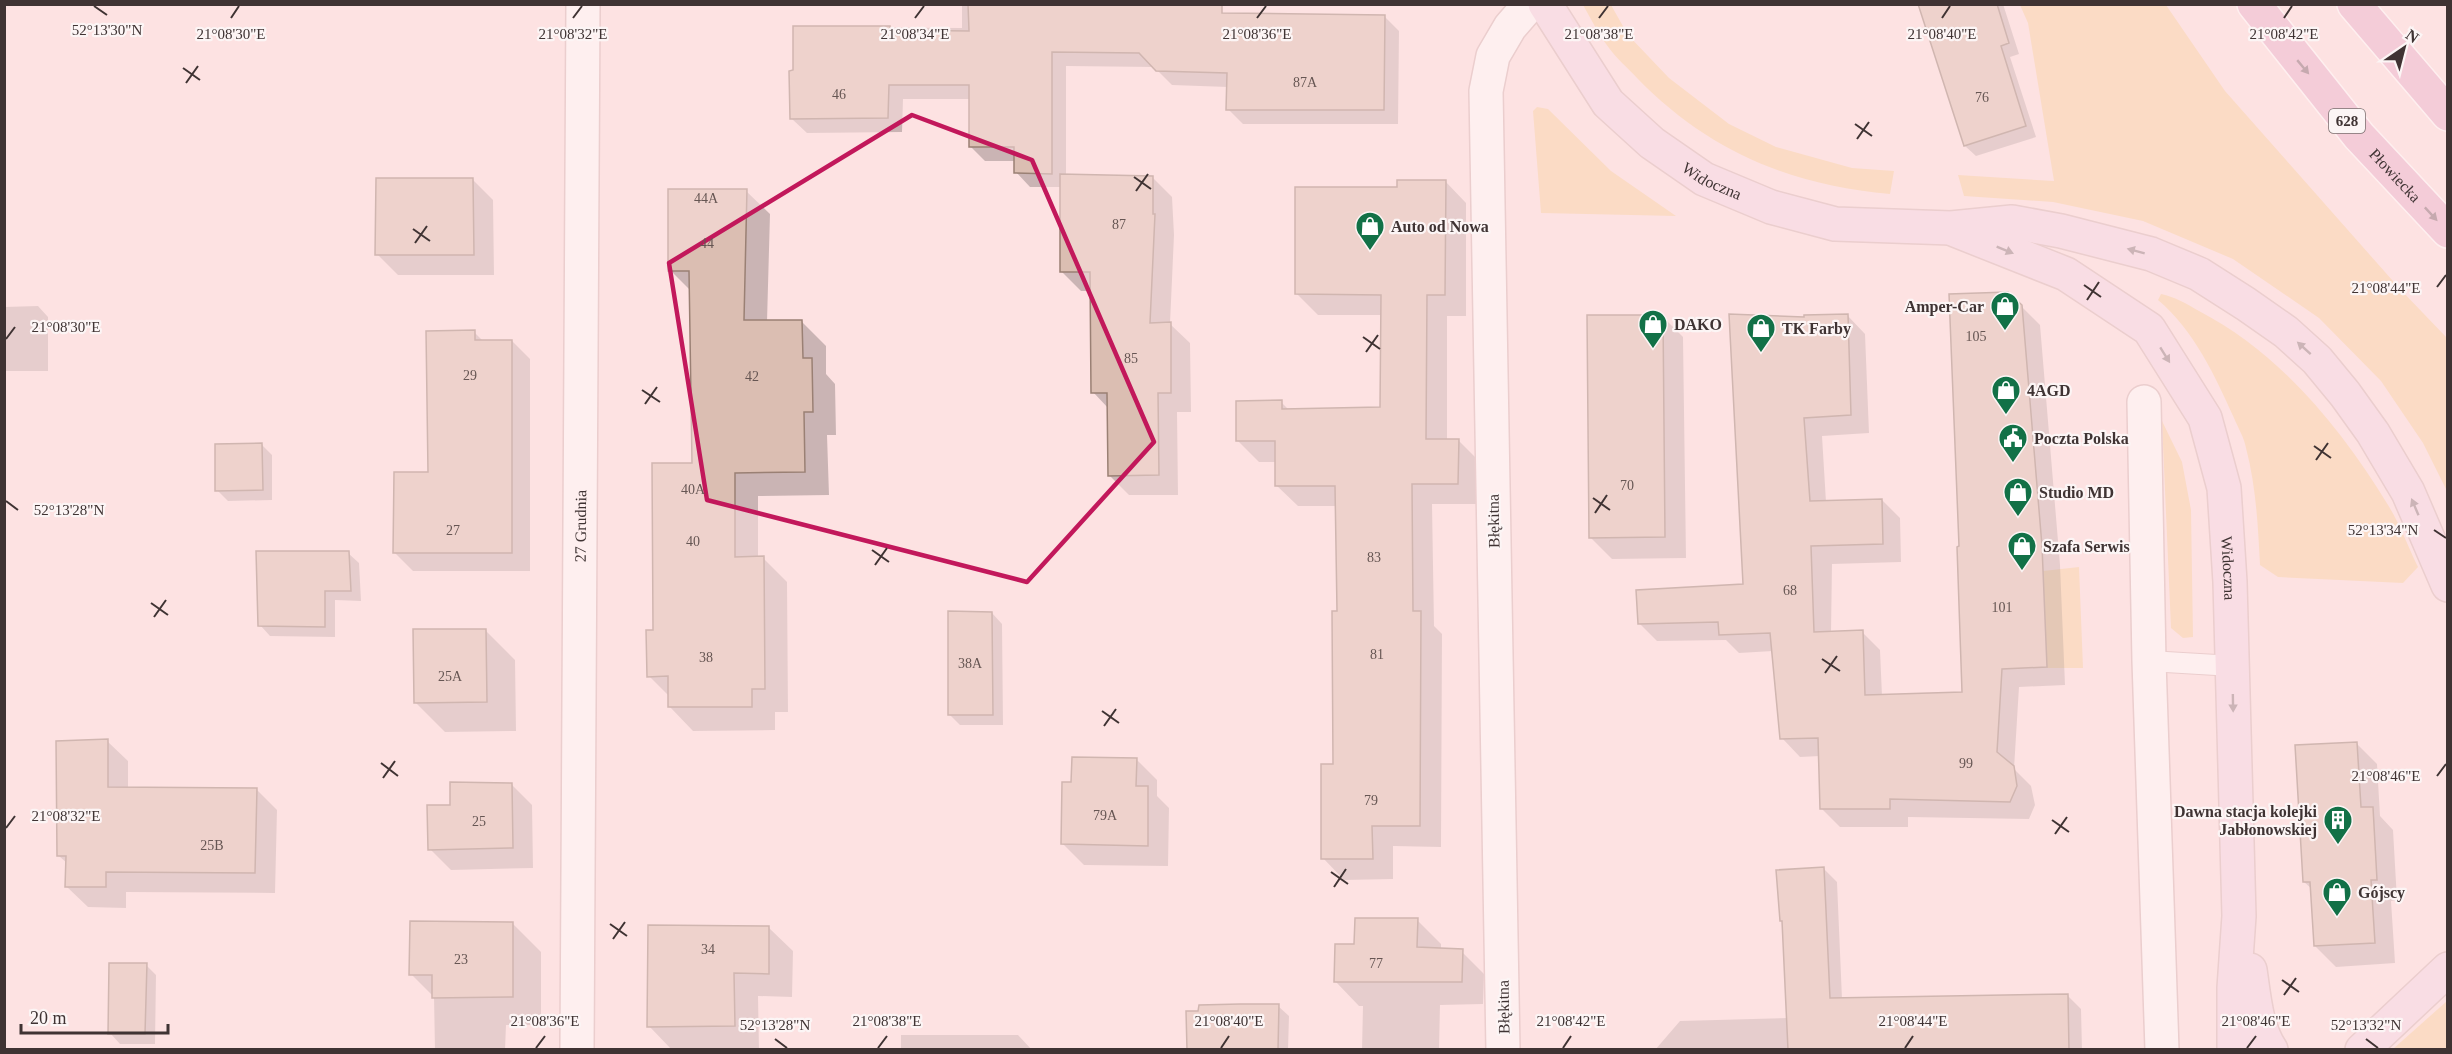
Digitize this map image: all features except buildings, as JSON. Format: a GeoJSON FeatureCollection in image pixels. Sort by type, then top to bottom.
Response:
{"type":"FeatureCollection","features":[{"type":"Feature","properties":{"kind":"main road","name":"Widoczna"},"geometry":{"type":"LineString","coordinates":[[1545,4],[1608,103],[1652,143],[1704,179],[1770,207],[1835,224],[1951,228],[2012,222],[2061,231],[2151,254],[2199,274],[2286,332],[2317,360],[2345,394],[2373,433],[2408,492],[2448,585]]}},
{"type":"Feature","properties":{"kind":"main road","name":"Płowiecka"},"geometry":{"type":"LineString","coordinates":[[2254,4],[2359,136],[2448,231]]}},
{"type":"Feature","properties":{"kind":"main road"},"geometry":{"type":"LineString","coordinates":[[2354,4],[2448,114]]}},
{"type":"Feature","properties":{"kind":"main road","name":"Widoczna"},"geometry":{"type":"LineString","coordinates":[[1951,228],[2066,274],[2149,329],[2205,418],[2224,488],[2233,666],[2239,916],[2234,988],[2234,1050]]}},
{"type":"Feature","properties":{"kind":"main road"},"geometry":{"type":"LineString","coordinates":[[2239,916],[2255,1004],[2266,1042],[2271,1050]]}},
{"type":"Feature","properties":{"kind":"main road"},"geometry":{"type":"LineString","coordinates":[[2362,1050],[2448,969]]}},
{"type":"Feature","properties":{"kind":"street","name":"27 Grudnia"},"geometry":{"type":"LineString","coordinates":[[577,1050],[583,4]]}},
{"type":"Feature","properties":{"kind":"street","name":"Błękitna"},"geometry":{"type":"LineString","coordinates":[[1503,1050],[1486,91],[1493,56],[1510,27],[1530,4]]}},
{"type":"Feature","properties":{"kind":"street"},"geometry":{"type":"LineString","coordinates":[[2144,402],[2149,661],[2162,1050]]}},
{"type":"Feature","properties":{"kind":"lane"},"geometry":{"type":"LineString","coordinates":[[2149,661],[2233,666]]}},
{"type":"Feature","properties":{"kind":"highlighted area"},"geometry":{"type":"Polygon","coordinates":[[[912,115],[1032,160],[1154,442],[1027,582],[707,500],[669,263],[912,115]]]}},
{"type":"Feature","properties":{"kind":"shaded area"},"geometry":{"type":"Polygon","coordinates":[[[1583,5],[1611,5],[1628,35],[1669,78],[1729,124],[1776,147],[1852,168],[1894,171],[1890,194],[1818,182],[1785,173],[1753,160],[1692,126],[1664,104],[1615,56],[1583,5]]]}},
{"type":"Feature","properties":{"kind":"shaded area"},"geometry":{"type":"Polygon","coordinates":[[[2020,5],[2166,5],[2225,91],[2400,289],[2447,338],[2447,491],[2423,443],[2381,381],[2319,318],[2233,259],[2143,221],[2053,202],[1964,196],[1958,175],[2054,181],[2028,23],[2020,5]]]}},
{"type":"Feature","properties":{"kind":"shaded area"},"geometry":{"type":"Polygon","coordinates":[[[1537,107],[1548,109],[1611,171],[1676,216],[1541,213],[1533,111],[1537,107]]]}},
{"type":"Feature","properties":{"kind":"shaded area"},"geometry":{"type":"Polygon","coordinates":[[[2161,294],[2194,308],[2256,348],[2306,395],[2329,421],[2370,476],[2392,512],[2418,567],[2403,583],[2278,577],[2260,565],[2254,491],[2244,440],[2202,354],[2182,325],[2158,300],[2161,294]]]}},
{"type":"Feature","properties":{"kind":"shaded area"},"geometry":{"type":"Polygon","coordinates":[[[2162,421],[2182,462],[2191,510],[2193,637],[2183,638],[2171,628],[2162,421]]]}},
{"type":"Feature","properties":{"kind":"shaded area"},"geometry":{"type":"Polygon","coordinates":[[[2079,567],[2083,668],[2047,668],[2043,571],[2079,567]]]}},
{"type":"Feature","properties":{"kind":"shaded area"},"geometry":{"type":"Polygon","coordinates":[[[2447,1001],[2447,1049],[2393,1049],[2447,1001]]]}},
{"type":"Feature","properties":{"kind":"place","name":"Auto od Nowa"},"geometry":{"type":"Point","coordinates":[1370,252]}},
{"type":"Feature","properties":{"kind":"place","name":"Amper-Car"},"geometry":{"type":"Point","coordinates":[2005,332]}},
{"type":"Feature","properties":{"kind":"place","name":"DAKO"},"geometry":{"type":"Point","coordinates":[1653,350]}},
{"type":"Feature","properties":{"kind":"place","name":"TK Farby"},"geometry":{"type":"Point","coordinates":[1761,354]}},
{"type":"Feature","properties":{"kind":"place","name":"4AGD"},"geometry":{"type":"Point","coordinates":[2006,416]}},
{"type":"Feature","properties":{"kind":"place","name":"Poczta Polska"},"geometry":{"type":"Point","coordinates":[2013,464]}},
{"type":"Feature","properties":{"kind":"place","name":"Studio MD"},"geometry":{"type":"Point","coordinates":[2018,518]}},
{"type":"Feature","properties":{"kind":"place","name":"Szafa Serwis"},"geometry":{"type":"Point","coordinates":[2022,572]}},
{"type":"Feature","properties":{"kind":"place","name":"Dawna stacja kolejki Jabłonowskiej"},"geometry":{"type":"Point","coordinates":[2338,846]}},
{"type":"Feature","properties":{"kind":"place","name":"Gójscy"},"geometry":{"type":"Point","coordinates":[2337,918]}}]}
